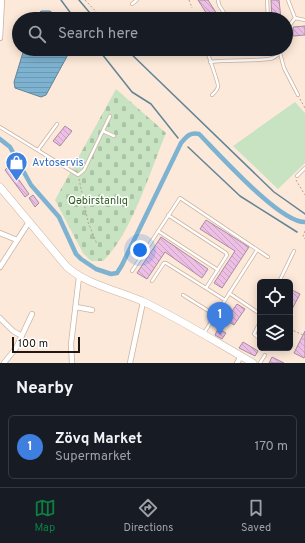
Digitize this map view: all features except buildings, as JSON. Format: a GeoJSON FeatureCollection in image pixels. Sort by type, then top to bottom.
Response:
{"type":"FeatureCollection","features":[{"type":"Feature","properties":{"kind":"main road"},"geometry":{"type":"LineString","coordinates":[[0,187],[67,266],[79,276],[143,302],[203,335],[239,360],[253,363]]}},
{"type":"Feature","properties":{"kind":"street"},"geometry":{"type":"LineString","coordinates":[[0,38],[2,0]]}},
{"type":"Feature","properties":{"kind":"street"},"geometry":{"type":"LineString","coordinates":[[0,267],[30,222]]}},
{"type":"Feature","properties":{"kind":"street"},"geometry":{"type":"LineString","coordinates":[[0,233],[17,240]]}},
{"type":"Feature","properties":{"kind":"street"},"geometry":{"type":"LineString","coordinates":[[72,363],[71,344],[79,276]]}},
{"type":"Feature","properties":{"kind":"street"},"geometry":{"type":"LineString","coordinates":[[130,363],[143,302]]}},
{"type":"Feature","properties":{"kind":"street"},"geometry":{"type":"LineString","coordinates":[[76,307],[92,310]]}},
{"type":"Feature","properties":{"kind":"street"},"geometry":{"type":"LineString","coordinates":[[4,363],[16,348],[32,314]]}},
{"type":"Feature","properties":{"kind":"street"},"geometry":{"type":"LineString","coordinates":[[0,318],[13,331],[22,336]]}},
{"type":"Feature","properties":{"kind":"lane"},"geometry":{"type":"LineString","coordinates":[[132,4],[137,0]]}},
{"type":"Feature","properties":{"kind":"lane"},"geometry":{"type":"LineString","coordinates":[[218,0],[224,12]]}},
{"type":"Feature","properties":{"kind":"lane"},"geometry":{"type":"LineString","coordinates":[[266,0],[267,12]]}},
{"type":"Feature","properties":{"kind":"lane"},"geometry":{"type":"LineString","coordinates":[[288,0],[296,18]]}},
{"type":"Feature","properties":{"kind":"lane"},"geometry":{"type":"LineString","coordinates":[[296,18],[305,20]]}},
{"type":"Feature","properties":{"kind":"lane"},"geometry":{"type":"LineString","coordinates":[[293,21],[296,18]]}},
{"type":"Feature","properties":{"kind":"lane"},"geometry":{"type":"LineString","coordinates":[[209,56],[218,84],[217,90],[212,95]]}},
{"type":"Feature","properties":{"kind":"lane"},"geometry":{"type":"LineString","coordinates":[[210,62],[227,59],[267,59],[275,56]]}},
{"type":"Feature","properties":{"kind":"lane"},"geometry":{"type":"LineString","coordinates":[[281,56],[284,68],[298,95]]}},
{"type":"Feature","properties":{"kind":"lane"},"geometry":{"type":"LineString","coordinates":[[0,127],[78,175],[84,170],[110,116]]}},
{"type":"Feature","properties":{"kind":"lane"},"geometry":{"type":"LineString","coordinates":[[38,150],[57,124]]}},
{"type":"Feature","properties":{"kind":"lane"},"geometry":{"type":"LineString","coordinates":[[103,131],[114,136]]}},
{"type":"Feature","properties":{"kind":"lane"},"geometry":{"type":"LineString","coordinates":[[297,176],[305,168]]}},
{"type":"Feature","properties":{"kind":"lane"},"geometry":{"type":"LineString","coordinates":[[132,271],[178,200],[183,198],[268,257]]}},
{"type":"Feature","properties":{"kind":"lane"},"geometry":{"type":"LineString","coordinates":[[168,215],[226,253],[227,255],[206,288]]}},
{"type":"Feature","properties":{"kind":"lane"},"geometry":{"type":"LineString","coordinates":[[158,231],[218,270]]}},
{"type":"Feature","properties":{"kind":"lane"},"geometry":{"type":"LineString","coordinates":[[203,335],[257,250]]}},
{"type":"Feature","properties":{"kind":"lane"},"geometry":{"type":"LineString","coordinates":[[280,279],[294,251]]}},
{"type":"Feature","properties":{"kind":"lane"},"geometry":{"type":"LineString","coordinates":[[152,281],[164,263],[166,263],[225,300]]}},
{"type":"Feature","properties":{"kind":"lane"},"geometry":{"type":"LineString","coordinates":[[229,293],[257,312]]}},
{"type":"Feature","properties":{"kind":"lane"},"geometry":{"type":"LineString","coordinates":[[183,295],[215,316]]}},
{"type":"Feature","properties":{"kind":"lane"},"geometry":{"type":"LineString","coordinates":[[257,328],[254,334],[257,336]]}},
{"type":"Feature","properties":{"kind":"lane"},"geometry":{"type":"LineString","coordinates":[[260,363],[265,355]]}},
{"type":"Feature","properties":{"kind":"path"},"geometry":{"type":"LineString","coordinates":[[85,0],[96,12]]}},
{"type":"Feature","properties":{"kind":"path"},"geometry":{"type":"LineString","coordinates":[[189,0],[192,8]]}},
{"type":"Feature","properties":{"kind":"path"},"geometry":{"type":"LineString","coordinates":[[298,95],[305,108]]}},
{"type":"Feature","properties":{"kind":"path"},"geometry":{"type":"LineString","coordinates":[[78,175],[88,222],[97,244]]}},
{"type":"Feature","properties":{"kind":"path"},"geometry":{"type":"LineString","coordinates":[[297,176],[296,180],[305,195]]}},
{"type":"Feature","properties":{"kind":"path"},"geometry":{"type":"LineString","coordinates":[[305,231],[303,233],[305,239]]}},
{"type":"Feature","properties":{"kind":"path"},"geometry":{"type":"LineString","coordinates":[[293,330],[303,335]]}},
{"type":"Feature","properties":{"kind":"green space","name":"Qəbirstanlıq"},"geometry":{"type":"Polygon","coordinates":[[[116,89],[166,133],[139,201],[123,235],[113,250],[103,261],[91,261],[83,253],[55,200],[116,89]]]}},
{"type":"Feature","properties":{"kind":"green space"},"geometry":{"type":"Polygon","coordinates":[[[295,102],[305,113],[305,163],[278,189],[233,146],[295,102]]]}},
{"type":"Feature","properties":{"kind":"water"},"geometry":{"type":"Polygon","coordinates":[[[50,11],[51,12],[40,12],[50,11]]]}},
{"type":"Feature","properties":{"kind":"water"},"geometry":{"type":"Polygon","coordinates":[[[22,56],[67,56],[46,95],[41,97],[15,88],[14,82],[22,56]]]}},
{"type":"Feature","properties":{"kind":"waterway"},"geometry":{"type":"LineString","coordinates":[[61,0],[70,12]]}},
{"type":"Feature","properties":{"kind":"waterway"},"geometry":{"type":"LineString","coordinates":[[79,0],[89,12]]}},
{"type":"Feature","properties":{"kind":"waterway"},"geometry":{"type":"LineString","coordinates":[[104,56],[132,92],[151,104],[178,138]]}},
{"type":"Feature","properties":{"kind":"waterway"},"geometry":{"type":"LineString","coordinates":[[133,56],[274,192],[305,214]]}},
{"type":"Feature","properties":{"kind":"waterway"},"geometry":{"type":"LineString","coordinates":[[0,139],[10,147],[31,185],[59,217],[76,254],[96,269],[111,274],[117,273],[122,265],[181,143],[191,134],[199,134],[265,200],[294,219],[305,222]]}},
{"type":"Feature","properties":{"kind":"waterway"},"geometry":{"type":"LineString","coordinates":[[188,147],[240,196],[297,232]]}},
{"type":"Feature","properties":{"kind":"place","name":"Avtoservis"},"geometry":{"type":"Point","coordinates":[17,182]}},
{"type":"Feature","properties":{"kind":"place","name":"Zövq Market"},"geometry":{"type":"Point","coordinates":[220,335]}}]}
